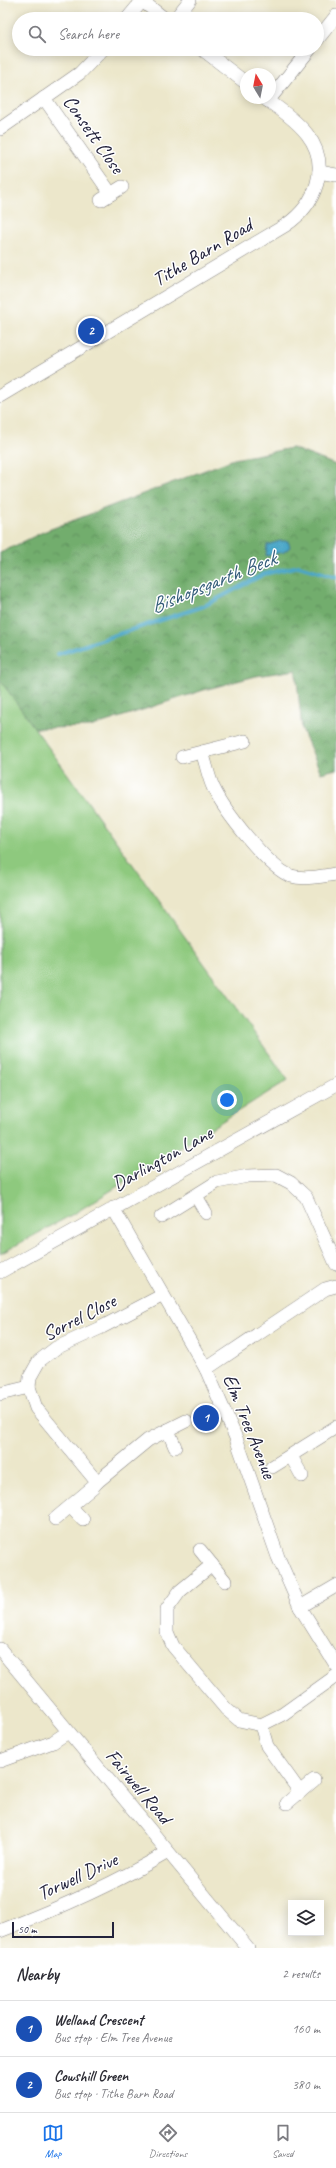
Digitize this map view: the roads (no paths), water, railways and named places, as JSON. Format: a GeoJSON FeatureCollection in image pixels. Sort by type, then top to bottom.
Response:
{"type":"FeatureCollection","features":[{"type":"Feature","properties":{"kind":"street"},"geometry":{"type":"LineString","coordinates":[[132,12],[141,0],[156,12]]}},
{"type":"Feature","properties":{"kind":"street"},"geometry":{"type":"LineString","coordinates":[[181,12],[190,0]]}},
{"type":"Feature","properties":{"kind":"street"},"geometry":{"type":"LineString","coordinates":[[324,31],[336,16]]}},
{"type":"Feature","properties":{"kind":"street"},"geometry":{"type":"LineString","coordinates":[[0,129],[80,73],[97,56]]}},
{"type":"Feature","properties":{"kind":"street"},"geometry":{"type":"LineString","coordinates":[[211,56],[240,79]]}},
{"type":"Feature","properties":{"kind":"street"},"geometry":{"type":"LineString","coordinates":[[276,88],[304,56]]}},
{"type":"Feature","properties":{"kind":"street","name":"Consett Close"},"geometry":{"type":"LineString","coordinates":[[44,98],[111,193]]}},
{"type":"Feature","properties":{"kind":"street","name":"Tithe Barn Road"},"geometry":{"type":"LineString","coordinates":[[0,396],[298,217],[308,206],[314,193],[319,172],[315,149],[308,134],[295,121],[273,104]]}},
{"type":"Feature","properties":{"kind":"street"},"geometry":{"type":"LineString","coordinates":[[319,172],[336,175]]}},
{"type":"Feature","properties":{"kind":"street"},"geometry":{"type":"LineString","coordinates":[[182,757],[245,741]]}},
{"type":"Feature","properties":{"kind":"street"},"geometry":{"type":"LineString","coordinates":[[202,752],[213,786],[221,801],[265,858],[278,869],[290,876],[304,878],[336,874]]}},
{"type":"Feature","properties":{"kind":"street","name":"Darlington Lane"},"geometry":{"type":"LineString","coordinates":[[0,1272],[336,1085]]}},
{"type":"Feature","properties":{"kind":"street"},"geometry":{"type":"LineString","coordinates":[[161,1217],[217,1182],[248,1176],[276,1175],[291,1182],[306,1197],[336,1264]]}},
{"type":"Feature","properties":{"kind":"street"},"geometry":{"type":"LineString","coordinates":[[196,1196],[206,1213]]}},
{"type":"Feature","properties":{"kind":"street","name":"Elm Tree Avenue"},"geometry":{"type":"LineString","coordinates":[[113,1208],[206,1369],[236,1438],[278,1557],[300,1607],[336,1665]]}},
{"type":"Feature","properties":{"kind":"street"},"geometry":{"type":"LineString","coordinates":[[206,1369],[325,1289],[336,1286]]}},
{"type":"Feature","properties":{"kind":"street","name":"Sorrel Close"},"geometry":{"type":"LineString","coordinates":[[29,1387],[30,1377],[39,1361],[56,1348],[102,1327],[163,1295]]}},
{"type":"Feature","properties":{"kind":"street"},"geometry":{"type":"LineString","coordinates":[[0,1394],[29,1387],[33,1402],[41,1416],[97,1482]]}},
{"type":"Feature","properties":{"kind":"street"},"geometry":{"type":"LineString","coordinates":[[55,1519],[71,1507],[97,1482],[148,1440],[186,1421]]}},
{"type":"Feature","properties":{"kind":"street"},"geometry":{"type":"LineString","coordinates":[[272,1467],[292,1456],[336,1427]]}},
{"type":"Feature","properties":{"kind":"street"},"geometry":{"type":"LineString","coordinates":[[168,1430],[175,1447]]}},
{"type":"Feature","properties":{"kind":"street"},"geometry":{"type":"LineString","coordinates":[[292,1456],[302,1476]]}},
{"type":"Feature","properties":{"kind":"street"},"geometry":{"type":"LineString","coordinates":[[71,1507],[83,1520]]}},
{"type":"Feature","properties":{"kind":"street"},"geometry":{"type":"LineString","coordinates":[[200,1550],[225,1581]]}},
{"type":"Feature","properties":{"kind":"street"},"geometry":{"type":"LineString","coordinates":[[212,1565],[180,1591],[167,1609],[167,1632],[173,1646],[226,1709],[239,1720],[261,1725],[283,1714],[336,1676]]}},
{"type":"Feature","properties":{"kind":"street"},"geometry":{"type":"LineString","coordinates":[[300,1607],[336,1586]]}},
{"type":"Feature","properties":{"kind":"street","name":"Fairwell Road"},"geometry":{"type":"LineString","coordinates":[[0,1650],[248,1948]]}},
{"type":"Feature","properties":{"kind":"street"},"geometry":{"type":"LineString","coordinates":[[261,1725],[267,1746],[300,1792]]}},
{"type":"Feature","properties":{"kind":"street"},"geometry":{"type":"LineString","coordinates":[[0,1761],[38,1748],[52,1742],[68,1732]]}},
{"type":"Feature","properties":{"kind":"street"},"geometry":{"type":"LineString","coordinates":[[286,1803],[314,1780]]}},
{"type":"Feature","properties":{"kind":"street","name":"Torwell Drive"},"geometry":{"type":"LineString","coordinates":[[0,1931],[88,1895],[138,1870],[168,1852]]}},
{"type":"Feature","properties":{"kind":"water"},"geometry":{"type":"Polygon","coordinates":[[[280,541],[288,541],[290,547],[284,552],[266,556],[267,545],[280,541]]]}},
{"type":"Feature","properties":{"kind":"waterway","name":"Bishopsgarth Beck"},"geometry":{"type":"LineString","coordinates":[[58,654],[204,606],[264,574],[299,566],[336,577]]}},
{"type":"Feature","properties":{"kind":"place","name":"Cowshill Green"},"geometry":{"type":"Point","coordinates":[91,331]}},
{"type":"Feature","properties":{"kind":"place","name":"Welland Crescent"},"geometry":{"type":"Point","coordinates":[206,1418]}}]}
